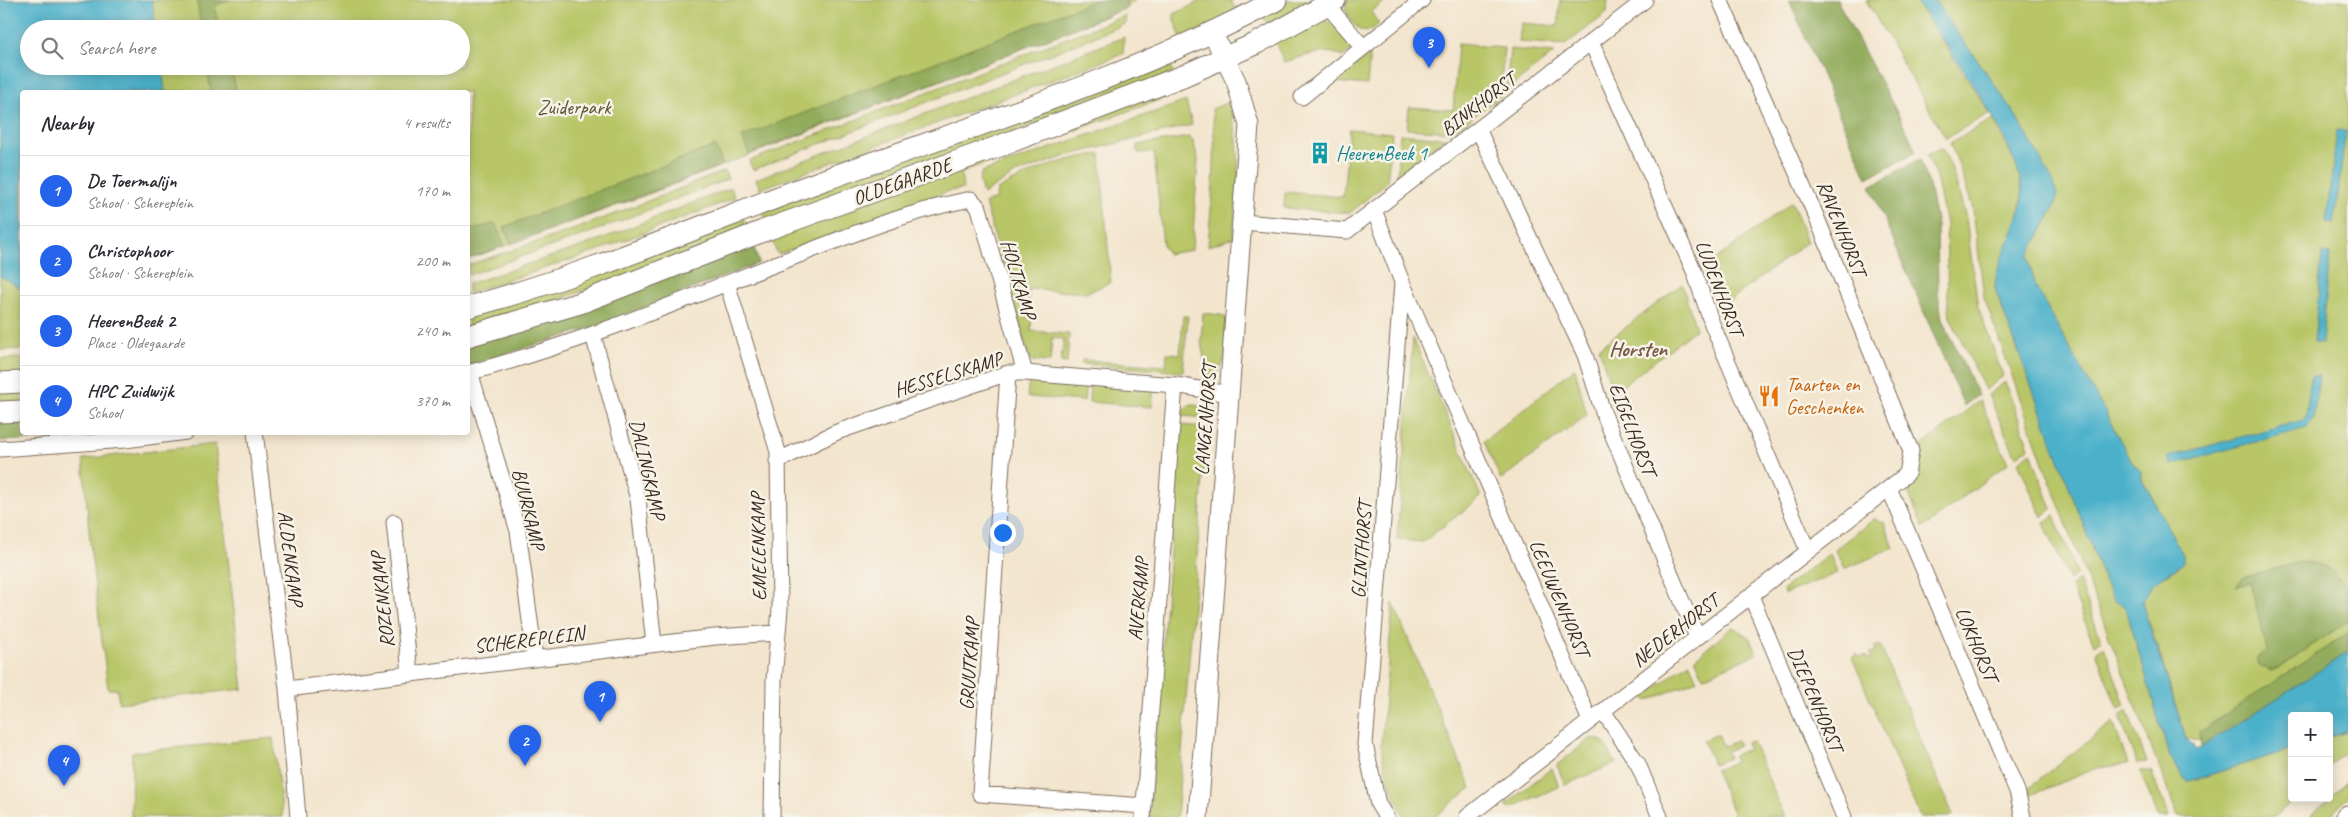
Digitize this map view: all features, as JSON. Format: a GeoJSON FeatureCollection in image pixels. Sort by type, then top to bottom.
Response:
{"type":"FeatureCollection","features":[{"type":"Feature","properties":{"kind":"main road","name":"OLDEGAARDE"},"geometry":{"type":"LineString","coordinates":[[470,306],[571,275],[1144,64],[1276,0]]}},
{"type":"Feature","properties":{"kind":"main road","name":"OLDEGAARDE"},"geometry":{"type":"LineString","coordinates":[[470,335],[580,303],[763,231],[997,148],[1183,76],[1225,57],[1331,2]]}},
{"type":"Feature","properties":{"kind":"main road"},"geometry":{"type":"LineString","coordinates":[[0,383],[20,382]]}},
{"type":"Feature","properties":{"kind":"main road"},"geometry":{"type":"LineString","coordinates":[[0,412],[20,411]]}},
{"type":"Feature","properties":{"kind":"street"},"geometry":{"type":"LineString","coordinates":[[1302,97],[1422,0]]}},
{"type":"Feature","properties":{"kind":"street","name":"BINKHORST"},"geometry":{"type":"LineString","coordinates":[[1242,222],[1347,231],[1646,0]]}},
{"type":"Feature","properties":{"kind":"street","name":"RAVENHORST"},"geometry":{"type":"LineString","coordinates":[[1720,0],[1816,216],[1911,451],[1907,474]]}},
{"type":"Feature","properties":{"kind":"street","name":"OLDEGAARDE"},"geometry":{"type":"LineString","coordinates":[[1331,2],[1363,47]]}},
{"type":"Feature","properties":{"kind":"street","name":"LANGENHORST"},"geometry":{"type":"LineString","coordinates":[[1198,817],[1249,125],[1236,81],[1212,32]]}},
{"type":"Feature","properties":{"kind":"street","name":"LUDENHORST"},"geometry":{"type":"LineString","coordinates":[[1591,42],[1694,271],[1712,324],[1808,551]]}},
{"type":"Feature","properties":{"kind":"street","name":"EIGELHORST"},"geometry":{"type":"LineString","coordinates":[[1478,129],[1585,355],[1603,412],[1697,637]]}},
{"type":"Feature","properties":{"kind":"street","name":"OLDEGAARDE"},"geometry":{"type":"LineString","coordinates":[[470,373],[593,335],[930,207],[970,198]]}},
{"type":"Feature","properties":{"kind":"street","name":"HOLTKAMP"},"geometry":{"type":"LineString","coordinates":[[970,198],[979,208],[1025,373]]}},
{"type":"Feature","properties":{"kind":"street","name":"GLINTHORST"},"geometry":{"type":"LineString","coordinates":[[1374,210],[1402,282],[1493,491]]}},
{"type":"Feature","properties":{"kind":"street","name":"GLINTHORST"},"geometry":{"type":"LineString","coordinates":[[1382,811],[1365,744],[1402,282]]}},
{"type":"Feature","properties":{"kind":"street","name":"EMELENKAMP"},"geometry":{"type":"LineString","coordinates":[[727,283],[778,452],[780,609],[774,680],[772,817]]}},
{"type":"Feature","properties":{"kind":"street","name":"DALINGKAMP"},"geometry":{"type":"LineString","coordinates":[[593,335],[638,499],[654,644]]}},
{"type":"Feature","properties":{"kind":"street","name":"HESSELSKAMP"},"geometry":{"type":"LineString","coordinates":[[777,461],[837,432],[1008,374],[1025,373],[1175,385],[1229,394]]}},
{"type":"Feature","properties":{"kind":"street","name":"GRUUTKAMP"},"geometry":{"type":"LineString","coordinates":[[1008,374],[980,794],[1143,811]]}},
{"type":"Feature","properties":{"kind":"street","name":"BUURKAMP"},"geometry":{"type":"LineString","coordinates":[[470,376],[518,531],[534,658]]}},
{"type":"Feature","properties":{"kind":"street","name":"AVERKAMP"},"geometry":{"type":"LineString","coordinates":[[1143,811],[1175,385]]}},
{"type":"Feature","properties":{"kind":"street"},"geometry":{"type":"LineString","coordinates":[[0,449],[125,440],[163,435]]}},
{"type":"Feature","properties":{"kind":"street","name":"ALDENKAMP"},"geometry":{"type":"LineString","coordinates":[[255,435],[287,689],[298,817]]}},
{"type":"Feature","properties":{"kind":"street","name":"NEDERHORST"},"geometry":{"type":"LineString","coordinates":[[1472,815],[1590,720],[1907,474]]}},
{"type":"Feature","properties":{"kind":"street","name":"LOKHORST"},"geometry":{"type":"LineString","coordinates":[[1889,488],[2017,791],[2023,817]]}},
{"type":"Feature","properties":{"kind":"street","name":"LEEUWENHORST"},"geometry":{"type":"LineString","coordinates":[[1493,491],[1590,720]]}},
{"type":"Feature","properties":{"kind":"street","name":"ROZENKAMP"},"geometry":{"type":"LineString","coordinates":[[394,522],[410,673]]}},
{"type":"Feature","properties":{"kind":"street","name":"DIEPENHORST"},"geometry":{"type":"LineString","coordinates":[[1751,596],[1844,817]]}},
{"type":"Feature","properties":{"kind":"street","name":"SCHEREPLEIN"},"geometry":{"type":"LineString","coordinates":[[287,689],[715,637],[777,633]]}},
{"type":"Feature","properties":{"kind":"street"},"geometry":{"type":"LineString","coordinates":[[1603,711],[1638,764],[1660,817]]}},
{"type":"Feature","properties":{"kind":"green space","name":"Zuiderpark"},"geometry":{"type":"Polygon","coordinates":[[[0,0],[1135,0],[1127,8],[649,194],[470,258],[470,90],[20,90],[20,349],[0,350],[0,0]]]}},
{"type":"Feature","properties":{"kind":"green space"},"geometry":{"type":"Polygon","coordinates":[[[197,0],[230,0],[216,5],[215,11],[218,20],[200,20],[197,0]]]}},
{"type":"Feature","properties":{"kind":"green space"},"geometry":{"type":"Polygon","coordinates":[[[1096,0],[1126,0],[1127,8],[749,154],[742,137],[1096,0]]]}},
{"type":"Feature","properties":{"kind":"green space"},"geometry":{"type":"Polygon","coordinates":[[[1203,0],[1231,0],[1237,13],[1181,38],[1174,20],[1174,14],[1203,0]]]}},
{"type":"Feature","properties":{"kind":"green space"},"geometry":{"type":"Polygon","coordinates":[[[1289,0],[1324,0],[1270,28],[1263,15],[1289,0]]]}},
{"type":"Feature","properties":{"kind":"green space"},"geometry":{"type":"Polygon","coordinates":[[[1347,0],[1387,0],[1371,12],[1379,24],[1367,31],[1359,29],[1345,10],[1347,0]]]}},
{"type":"Feature","properties":{"kind":"green space"},"geometry":{"type":"Polygon","coordinates":[[[1560,0],[1608,0],[1607,13],[1565,45],[1519,42],[1521,23],[1558,26],[1560,0]]]}},
{"type":"Feature","properties":{"kind":"green space"},"geometry":{"type":"Polygon","coordinates":[[[1789,0],[1837,0],[1908,133],[1916,152],[1867,178],[1789,0]]]}},
{"type":"Feature","properties":{"kind":"green space"},"geometry":{"type":"Polygon","coordinates":[[[1866,0],[1915,0],[1990,113],[1946,138],[1866,0]]]}},
{"type":"Feature","properties":{"kind":"green space"},"geometry":{"type":"Polygon","coordinates":[[[1934,0],[2348,0],[2348,649],[2198,741],[2186,738],[2152,630],[2142,607],[2143,599],[2152,584],[2179,567],[2183,555],[2141,477],[2139,469],[2134,465],[2036,287],[2028,257],[2056,201],[2012,109],[1934,0]]]}},
{"type":"Feature","properties":{"kind":"green space"},"geometry":{"type":"Polygon","coordinates":[[[1126,15],[1125,24],[753,170],[749,161],[1126,15]]]}},
{"type":"Feature","properties":{"kind":"green space"},"geometry":{"type":"Polygon","coordinates":[[[1322,19],[1337,26],[1354,48],[1342,57],[1336,54],[1322,53],[1284,62],[1274,40],[1322,19]]]}},
{"type":"Feature","properties":{"kind":"green space"},"geometry":{"type":"Polygon","coordinates":[[[1124,37],[1123,54],[760,189],[756,179],[1124,37]]]}},
{"type":"Feature","properties":{"kind":"green space"},"geometry":{"type":"Polygon","coordinates":[[[1458,44],[1504,48],[1500,96],[1453,132],[1407,129],[1409,107],[1453,110],[1458,44]]]}},
{"type":"Feature","properties":{"kind":"green space"},"geometry":{"type":"Polygon","coordinates":[[[1510,49],[1554,53],[1506,91],[1510,49]]]}},
{"type":"Feature","properties":{"kind":"green space"},"geometry":{"type":"Polygon","coordinates":[[[1370,54],[1367,85],[1334,82],[1370,54]]]}},
{"type":"Feature","properties":{"kind":"green space"},"geometry":{"type":"Polygon","coordinates":[[[1168,58],[1173,73],[767,224],[762,209],[1168,58]]]}},
{"type":"Feature","properties":{"kind":"green space"},"geometry":{"type":"Polygon","coordinates":[[[208,75],[232,75],[236,90],[211,90],[208,75]]]}},
{"type":"Feature","properties":{"kind":"green space"},"geometry":{"type":"Polygon","coordinates":[[[1178,85],[1181,92],[969,169],[961,174],[963,189],[949,191],[779,254],[776,252],[771,235],[1178,85]]]}},
{"type":"Feature","properties":{"kind":"green space"},"geometry":{"type":"Polygon","coordinates":[[[1186,101],[1192,125],[1066,156],[1015,174],[983,194],[979,180],[982,172],[1186,101]]]}},
{"type":"Feature","properties":{"kind":"green space"},"geometry":{"type":"Polygon","coordinates":[[[1228,102],[1237,137],[1238,153],[1238,186],[1233,238],[1208,246],[1214,161],[1212,109],[1228,102]]]}},
{"type":"Feature","properties":{"kind":"green space"},"geometry":{"type":"Polygon","coordinates":[[[1993,119],[2017,167],[2022,191],[2018,218],[1998,273],[1995,289],[2104,579],[2113,600],[2124,606],[2127,612],[2169,755],[2183,777],[2193,780],[2288,750],[2288,802],[2291,802],[2275,817],[2178,817],[2043,463],[1984,297],[1973,209],[1950,143],[1993,119]]]}},
{"type":"Feature","properties":{"kind":"green space"},"geometry":{"type":"Polygon","coordinates":[[[1349,129],[1392,133],[1387,182],[1350,213],[1284,208],[1285,192],[1343,197],[1349,129]]]}},
{"type":"Feature","properties":{"kind":"green space"},"geometry":{"type":"Polygon","coordinates":[[[1400,134],[1445,138],[1397,176],[1400,134]]]}},
{"type":"Feature","properties":{"kind":"green space"},"geometry":{"type":"Polygon","coordinates":[[[1189,137],[1193,141],[1198,159],[1192,250],[1168,254],[1163,246],[1154,152],[1138,153],[1137,145],[1189,137]]]}},
{"type":"Feature","properties":{"kind":"green space"},"geometry":{"type":"Polygon","coordinates":[[[715,146],[723,165],[511,244],[504,227],[715,146]]]}},
{"type":"Feature","properties":{"kind":"green space"},"geometry":{"type":"Polygon","coordinates":[[[1940,149],[1943,150],[1952,169],[1966,218],[1978,307],[2003,376],[1985,390],[1950,317],[1946,224],[1936,177],[1927,155],[1940,149]]]}},
{"type":"Feature","properties":{"kind":"green space"},"geometry":{"type":"Polygon","coordinates":[[[1100,154],[1111,282],[1086,293],[1029,289],[1027,317],[1032,318],[1031,331],[1069,334],[1067,363],[1061,362],[1064,339],[1052,338],[1050,362],[1032,361],[1027,351],[985,203],[996,199],[997,190],[1021,177],[1059,162],[1100,154]]]}},
{"type":"Feature","properties":{"kind":"green space"},"geometry":{"type":"Polygon","coordinates":[[[1920,159],[1928,181],[1937,225],[1938,291],[1942,319],[1978,395],[1964,406],[1870,186],[1920,159]]]}},
{"type":"Feature","properties":{"kind":"green space"},"geometry":{"type":"Polygon","coordinates":[[[725,171],[728,179],[584,235],[470,274],[470,264],[581,227],[725,171]]]}},
{"type":"Feature","properties":{"kind":"green space"},"geometry":{"type":"Polygon","coordinates":[[[731,188],[735,198],[586,255],[470,292],[470,283],[583,246],[731,188]]]}},
{"type":"Feature","properties":{"kind":"green space"},"geometry":{"type":"Polygon","coordinates":[[[1792,202],[1807,242],[1723,306],[1708,265],[1792,202]]]}},
{"type":"Feature","properties":{"kind":"green space"},"geometry":{"type":"Polygon","coordinates":[[[742,215],[748,232],[470,331],[470,313],[742,215]]]}},
{"type":"Feature","properties":{"kind":"green space"},"geometry":{"type":"Polygon","coordinates":[[[495,223],[505,246],[470,258],[470,230],[495,223]]]}},
{"type":"Feature","properties":{"kind":"green space"},"geometry":{"type":"Polygon","coordinates":[[[752,242],[759,263],[591,328],[470,364],[470,343],[752,242]]]}},
{"type":"Feature","properties":{"kind":"green space"},"geometry":{"type":"Polygon","coordinates":[[[1682,284],[1696,329],[1613,393],[1599,348],[1682,284]]]}},
{"type":"Feature","properties":{"kind":"green space"},"geometry":{"type":"Polygon","coordinates":[[[1203,313],[1221,315],[1225,317],[1226,321],[1224,362],[1215,374],[1208,378],[1201,342],[1203,313]]]}},
{"type":"Feature","properties":{"kind":"green space"},"geometry":{"type":"Polygon","coordinates":[[[1183,316],[1188,316],[1183,372],[1082,364],[1082,360],[1166,366],[1167,353],[1180,354],[1183,316]]]}},
{"type":"Feature","properties":{"kind":"green space"},"geometry":{"type":"Polygon","coordinates":[[[1413,338],[1481,497],[1423,542],[1397,540],[1413,338]]]}},
{"type":"Feature","properties":{"kind":"green space"},"geometry":{"type":"Polygon","coordinates":[[[20,358],[20,378],[0,379],[0,359],[20,358]]]}},
{"type":"Feature","properties":{"kind":"green space"},"geometry":{"type":"Polygon","coordinates":[[[1575,368],[1587,415],[1501,480],[1484,441],[1575,368]]]}},
{"type":"Feature","properties":{"kind":"green space"},"geometry":{"type":"Polygon","coordinates":[[[1029,379],[1086,383],[1084,401],[1027,397],[1029,379]]]}},
{"type":"Feature","properties":{"kind":"green space"},"geometry":{"type":"Polygon","coordinates":[[[2005,382],[2029,447],[2016,457],[1988,395],[2005,382]]]}},
{"type":"Feature","properties":{"kind":"green space"},"geometry":{"type":"Polygon","coordinates":[[[1090,383],[1154,388],[1152,407],[1089,402],[1090,383]]]}},
{"type":"Feature","properties":{"kind":"green space"},"geometry":{"type":"Polygon","coordinates":[[[20,389],[20,407],[0,408],[0,390],[20,389]]]}},
{"type":"Feature","properties":{"kind":"green space"},"geometry":{"type":"Polygon","coordinates":[[[1980,400],[2008,463],[1923,528],[1904,482],[1918,465],[1915,451],[1980,400]]]}},
{"type":"Feature","properties":{"kind":"green space"},"geometry":{"type":"Polygon","coordinates":[[[1189,405],[1208,406],[1209,418],[1180,416],[1181,412],[1189,405]]]}},
{"type":"Feature","properties":{"kind":"green space"},"geometry":{"type":"Polygon","coordinates":[[[20,418],[20,435],[91,435],[0,441],[0,419],[20,418]]]}},
{"type":"Feature","properties":{"kind":"green space"},"geometry":{"type":"Polygon","coordinates":[[[1180,425],[1207,427],[1177,817],[1149,817],[1180,425]]]}},
{"type":"Feature","properties":{"kind":"green space"},"geometry":{"type":"Polygon","coordinates":[[[215,444],[243,689],[119,703],[117,689],[108,689],[91,553],[83,459],[215,444]]]}},
{"type":"Feature","properties":{"kind":"green space"},"geometry":{"type":"Polygon","coordinates":[[[2031,452],[2052,509],[2042,517],[2018,462],[2031,452]]]}},
{"type":"Feature","properties":{"kind":"green space"},"geometry":{"type":"Polygon","coordinates":[[[2054,515],[2077,574],[2069,580],[2044,523],[2054,515]]]}},
{"type":"Feature","properties":{"kind":"green space"},"geometry":{"type":"Polygon","coordinates":[[[1874,519],[1884,522],[1894,548],[1844,569],[1835,549],[1874,519]]]}},
{"type":"Feature","properties":{"kind":"green space"},"geometry":{"type":"Polygon","coordinates":[[[1830,553],[1837,573],[1784,594],[1783,589],[1830,553]]]}},
{"type":"Feature","properties":{"kind":"green space"},"geometry":{"type":"Polygon","coordinates":[[[2300,562],[2317,564],[2328,568],[2348,589],[2348,621],[2280,667],[2271,671],[2259,665],[2256,658],[2267,650],[2250,583],[2236,586],[2242,578],[2300,562]]]}},
{"type":"Feature","properties":{"kind":"green space"},"geometry":{"type":"Polygon","coordinates":[[[2079,580],[2101,640],[2094,645],[2071,586],[2079,580]]]}},
{"type":"Feature","properties":{"kind":"green space"},"geometry":{"type":"Polygon","coordinates":[[[1393,603],[1471,788],[1434,817],[1404,817],[1396,799],[1382,755],[1381,745],[1393,603]]]}},
{"type":"Feature","properties":{"kind":"green space"},"geometry":{"type":"Polygon","coordinates":[[[1733,627],[1750,638],[1756,654],[1703,677],[1695,658],[1733,627]]]}},
{"type":"Feature","properties":{"kind":"green space"},"geometry":{"type":"Polygon","coordinates":[[[2348,633],[2348,652],[2201,748],[2199,732],[2348,633]]]}},
{"type":"Feature","properties":{"kind":"green space"},"geometry":{"type":"Polygon","coordinates":[[[1880,645],[1953,815],[1949,817],[1920,817],[1852,657],[1857,654],[1859,658],[1866,655],[1868,660],[1871,659],[1870,653],[1876,651],[1875,647],[1880,645]]]}},
{"type":"Feature","properties":{"kind":"green space"},"geometry":{"type":"Polygon","coordinates":[[[2104,646],[2125,705],[2118,710],[2096,652],[2104,646]]]}},
{"type":"Feature","properties":{"kind":"green space"},"geometry":{"type":"Polygon","coordinates":[[[1689,662],[1697,680],[1647,701],[1644,697],[1689,662]]]}},
{"type":"Feature","properties":{"kind":"green space"},"geometry":{"type":"Polygon","coordinates":[[[2127,710],[2147,762],[2137,763],[2120,716],[2127,710]]]}},
{"type":"Feature","properties":{"kind":"green space"},"geometry":{"type":"Polygon","coordinates":[[[2113,722],[2128,764],[2097,768],[2031,795],[2029,787],[2113,722]]]}},
{"type":"Feature","properties":{"kind":"green space"},"geometry":{"type":"Polygon","coordinates":[[[2348,730],[2348,749],[2333,762],[2333,757],[2333,736],[2348,730]]]}},
{"type":"Feature","properties":{"kind":"green space"},"geometry":{"type":"Polygon","coordinates":[[[1718,734],[1723,746],[1737,741],[1739,746],[1726,751],[1729,758],[1713,764],[1703,740],[1718,734]]]}},
{"type":"Feature","properties":{"kind":"green space"},"geometry":{"type":"Polygon","coordinates":[[[273,738],[283,817],[131,817],[132,752],[273,738]]]}},
{"type":"Feature","properties":{"kind":"green space"},"geometry":{"type":"Polygon","coordinates":[[[1591,738],[1603,741],[1616,763],[1565,785],[1557,765],[1591,738]]]}},
{"type":"Feature","properties":{"kind":"green space"},"geometry":{"type":"Polygon","coordinates":[[[1752,741],[1785,817],[1735,817],[1715,770],[1735,762],[1733,756],[1748,749],[1746,743],[1752,741]]]}},
{"type":"Feature","properties":{"kind":"green space"},"geometry":{"type":"Polygon","coordinates":[[[1552,768],[1559,787],[1508,809],[1506,804],[1552,768]]]}},
{"type":"Feature","properties":{"kind":"green space"},"geometry":{"type":"Polygon","coordinates":[[[2140,771],[2151,771],[2169,817],[2158,817],[2140,771]]]}},
{"type":"Feature","properties":{"kind":"green space"},"geometry":{"type":"Polygon","coordinates":[[[2348,781],[2348,797],[2329,817],[2309,817],[2325,802],[2333,802],[2333,795],[2348,781]]]}},
{"type":"Feature","properties":{"kind":"water"},"geometry":{"type":"Polygon","coordinates":[[[0,0],[152,0],[155,20],[20,20],[20,75],[163,75],[165,90],[20,90],[20,288],[0,276],[0,0]]]}},
{"type":"Feature","properties":{"kind":"water"},"geometry":{"type":"Polygon","coordinates":[[[1915,0],[1934,0],[2012,109],[2053,181],[2057,195],[2054,208],[2028,257],[2036,287],[2134,465],[2141,471],[2141,477],[2183,555],[2183,563],[2152,584],[2142,603],[2186,738],[2195,750],[2201,748],[2348,652],[2348,730],[2333,736],[2333,712],[2288,712],[2288,750],[2188,781],[2183,777],[2169,755],[2127,612],[2124,606],[2113,600],[2104,580],[1995,289],[1999,265],[2018,215],[2022,191],[2018,170],[2008,146],[1961,66],[1915,0]]]}},
{"type":"Feature","properties":{"kind":"water"},"geometry":{"type":"Polygon","coordinates":[[[2337,130],[2346,131],[2334,224],[2326,223],[2337,130]]]}},
{"type":"Feature","properties":{"kind":"water"},"geometry":{"type":"Polygon","coordinates":[[[2322,253],[2330,254],[2322,344],[2314,343],[2322,253]]]}},
{"type":"Feature","properties":{"kind":"water"},"geometry":{"type":"Polygon","coordinates":[[[2311,375],[2319,376],[2313,419],[2307,428],[2170,465],[2168,457],[2303,420],[2306,416],[2311,375]]]}},
{"type":"Feature","properties":{"kind":"place","name":"HeerenBeek 2"},"geometry":{"type":"Point","coordinates":[1429,68]}},
{"type":"Feature","properties":{"kind":"place","name":"HeerenBeek 1"},"geometry":{"type":"Point","coordinates":[1320,153]}},
{"type":"Feature","properties":{"kind":"place","name":"Taarten en Geschenken"},"geometry":{"type":"Point","coordinates":[1769,396]}},
{"type":"Feature","properties":{"kind":"place","name":"De Toermalijn"},"geometry":{"type":"Point","coordinates":[600,722]}},
{"type":"Feature","properties":{"kind":"place","name":"Christophoor"},"geometry":{"type":"Point","coordinates":[525,766]}},
{"type":"Feature","properties":{"kind":"place","name":"HPC Zuidwijk"},"geometry":{"type":"Point","coordinates":[64,786]}},
{"type":"Feature","properties":{"kind":"district","name":"Horsten"},"geometry":{"type":"Point","coordinates":[1638,349]}}]}
